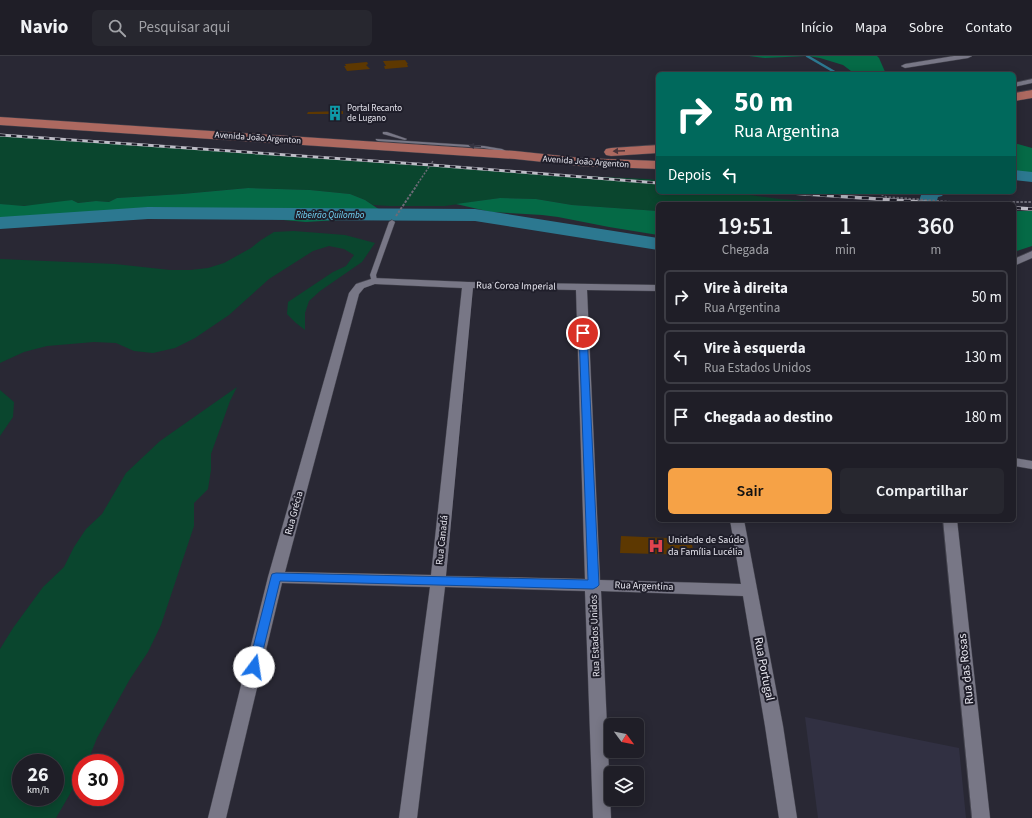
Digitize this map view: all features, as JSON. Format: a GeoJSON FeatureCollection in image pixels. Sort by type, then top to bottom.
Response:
{"type":"FeatureCollection","features":[{"type":"Feature","properties":{"kind":"main road","name":"Avenida João Argenton"},"geometry":{"type":"LineString","coordinates":[[0,121],[514,155],[582,162],[656,165]]}},
{"type":"Feature","properties":{"kind":"main road","name":"Avenida João Argenton"},"geometry":{"type":"LineString","coordinates":[[514,155],[656,149]]}},
{"type":"Feature","properties":{"kind":"street"},"geometry":{"type":"LineString","coordinates":[[901,72],[910,56],[934,62]]}},
{"type":"Feature","properties":{"kind":"street"},"geometry":{"type":"LineString","coordinates":[[905,66],[968,56]]}},
{"type":"Feature","properties":{"kind":"street"},"geometry":{"type":"LineString","coordinates":[[1022,94],[1032,81]]}},
{"type":"Feature","properties":{"kind":"street"},"geometry":{"type":"LineString","coordinates":[[1016,262],[1031,258]]}},
{"type":"Feature","properties":{"kind":"street","name":"Rua Coroa Imperial"},"geometry":{"type":"LineString","coordinates":[[374,281],[468,285],[656,288]]}},
{"type":"Feature","properties":{"kind":"street","name":"Rua Grécia"},"geometry":{"type":"LineString","coordinates":[[217,818],[276,577],[354,293],[360,286],[374,281]]}},
{"type":"Feature","properties":{"kind":"street","name":"Rua Canadá"},"geometry":{"type":"LineString","coordinates":[[408,818],[438,581],[468,285]]}},
{"type":"Feature","properties":{"kind":"street","name":"Rua Estados Unidos"},"geometry":{"type":"LineString","coordinates":[[581,287],[602,818]]}},
{"type":"Feature","properties":{"kind":"street"},"geometry":{"type":"LineString","coordinates":[[1016,462],[1032,465]]}},
{"type":"Feature","properties":{"kind":"street","name":"Rua Portugal"},"geometry":{"type":"LineString","coordinates":[[737,522],[774,726],[788,818]]}},
{"type":"Feature","properties":{"kind":"street","name":"Rua das Rosas"},"geometry":{"type":"LineString","coordinates":[[950,522],[981,818]]}},
{"type":"Feature","properties":{"kind":"street","name":"Rua Argentina"},"geometry":{"type":"LineString","coordinates":[[276,577],[749,590]]}},
{"type":"Feature","properties":{"kind":"lane"},"geometry":{"type":"LineString","coordinates":[[384,133],[410,142]]}},
{"type":"Feature","properties":{"kind":"lane"},"geometry":{"type":"LineString","coordinates":[[378,140],[484,147],[500,150],[514,155]]}},
{"type":"Feature","properties":{"kind":"lane"},"geometry":{"type":"LineString","coordinates":[[374,281],[373,275],[392,222]]}},
{"type":"Feature","properties":{"kind":"path"},"geometry":{"type":"LineString","coordinates":[[392,222],[431,165],[438,151]]}},
{"type":"Feature","properties":{"kind":"path"},"geometry":{"type":"LineString","coordinates":[[881,194],[886,197],[951,202],[1032,202]]}},
{"type":"Feature","properties":{"kind":"shaded area"},"geometry":{"type":"Polygon","coordinates":[[[805,717],[959,748],[966,818],[818,818],[805,717]]]}},
{"type":"Feature","properties":{"kind":"green space"},"geometry":{"type":"Polygon","coordinates":[[[749,56],[807,56],[765,58],[749,56]]]}},
{"type":"Feature","properties":{"kind":"green space"},"geometry":{"type":"Polygon","coordinates":[[[807,56],[877,56],[885,72],[852,72],[843,65],[820,58],[807,56]]]}},
{"type":"Feature","properties":{"kind":"green space"},"geometry":{"type":"Polygon","coordinates":[[[0,134],[538,174],[648,179],[656,180],[656,194],[743,194],[779,199],[823,202],[656,202],[656,211],[572,205],[536,199],[500,198],[445,206],[389,206],[373,205],[350,194],[310,190],[248,188],[117,198],[109,202],[96,201],[78,203],[72,200],[18,206],[0,204],[0,134]]]}},
{"type":"Feature","properties":{"kind":"green space"},"geometry":{"type":"Polygon","coordinates":[[[1016,144],[1032,148],[1032,176],[1016,175],[1016,144]]]}},
{"type":"Feature","properties":{"kind":"green space"},"geometry":{"type":"Polygon","coordinates":[[[248,188],[310,190],[350,194],[365,200],[383,212],[379,216],[370,218],[306,222],[272,219],[249,214],[212,213],[122,216],[0,228],[0,204],[24,206],[72,200],[78,203],[96,201],[109,202],[117,198],[248,188]]]}},
{"type":"Feature","properties":{"kind":"green space"},"geometry":{"type":"Polygon","coordinates":[[[500,198],[536,199],[572,205],[656,211],[656,235],[558,217],[491,212],[456,204],[500,198]]]}},
{"type":"Feature","properties":{"kind":"green space"},"geometry":{"type":"Polygon","coordinates":[[[1016,211],[1032,211],[1032,246],[1016,251],[1016,211]]]}},
{"type":"Feature","properties":{"kind":"green space"},"geometry":{"type":"Polygon","coordinates":[[[294,231],[345,235],[375,243],[362,262],[320,291],[309,301],[305,313],[305,330],[287,314],[288,302],[333,272],[346,266],[354,255],[344,249],[329,246],[313,251],[269,279],[229,315],[195,338],[175,348],[153,353],[134,351],[116,343],[94,342],[47,346],[24,352],[0,363],[0,259],[115,264],[170,270],[190,270],[208,268],[224,263],[251,248],[274,232],[294,231]]]}},
{"type":"Feature","properties":{"kind":"green space"},"geometry":{"type":"Polygon","coordinates":[[[237,387],[230,401],[211,454],[211,470],[208,489],[194,503],[194,526],[161,625],[148,652],[130,679],[97,738],[91,754],[72,754],[72,790],[64,804],[64,754],[12,754],[12,806],[63,806],[56,818],[0,818],[0,649],[13,628],[43,587],[64,567],[74,547],[86,529],[102,514],[126,473],[160,441],[237,387]]]}},
{"type":"Feature","properties":{"kind":"green space"},"geometry":{"type":"Polygon","coordinates":[[[0,390],[14,402],[13,417],[0,436],[0,390]]]}},
{"type":"Feature","properties":{"kind":"building"},"geometry":{"type":"Polygon","coordinates":[[[405,60],[408,67],[385,69],[384,66],[386,66],[383,61],[405,60]]]}},
{"type":"Feature","properties":{"kind":"building"},"geometry":{"type":"Polygon","coordinates":[[[367,62],[368,64],[366,65],[370,69],[347,71],[344,66],[346,66],[345,64],[367,62]]]}},
{"type":"Feature","properties":{"kind":"building"},"geometry":{"type":"Polygon","coordinates":[[[343,111],[343,114],[307,114],[308,112],[343,111]]]}},
{"type":"Feature","properties":{"kind":"building","name":"Unidade de Saúde da Família Lucélia"},"geometry":{"type":"Polygon","coordinates":[[[621,536],[691,539],[694,555],[620,553],[621,536]]]}},
{"type":"Feature","properties":{"kind":"waterway"},"geometry":{"type":"LineString","coordinates":[[807,56],[835,72]]}},
{"type":"Feature","properties":{"kind":"waterway"},"geometry":{"type":"LineString","coordinates":[[1016,175],[1032,177]]}},
{"type":"Feature","properties":{"kind":"waterway","name":"Ribeirão Quilombo"},"geometry":{"type":"LineString","coordinates":[[928,202],[930,194]]}},
{"type":"Feature","properties":{"kind":"waterway","name":"Ribeirão Quilombo"},"geometry":{"type":"LineString","coordinates":[[0,223],[148,213],[475,215],[656,244]]}},
{"type":"Feature","properties":{"kind":"railway"},"geometry":{"type":"LineString","coordinates":[[0,135],[431,165],[656,183]]}},
{"type":"Feature","properties":{"kind":"railway"},"geometry":{"type":"LineString","coordinates":[[806,194],[920,202]]}},
{"type":"Feature","properties":{"kind":"railway"},"geometry":{"type":"LineString","coordinates":[[1016,208],[1032,209]]}},
{"type":"Feature","properties":{"kind":"place","name":"Portal Recanto de Lugano"},"geometry":{"type":"Point","coordinates":[335,113]}},
{"type":"Feature","properties":{"kind":"place","name":"Unidade de Saúde da Família Lucélia"},"geometry":{"type":"Point","coordinates":[656,546]}},
{"type":"Feature","properties":{"kind":"route"},"geometry":{"type":"LineString","coordinates":[[254,667],[276,577],[593,585],[583,333]]}}]}
